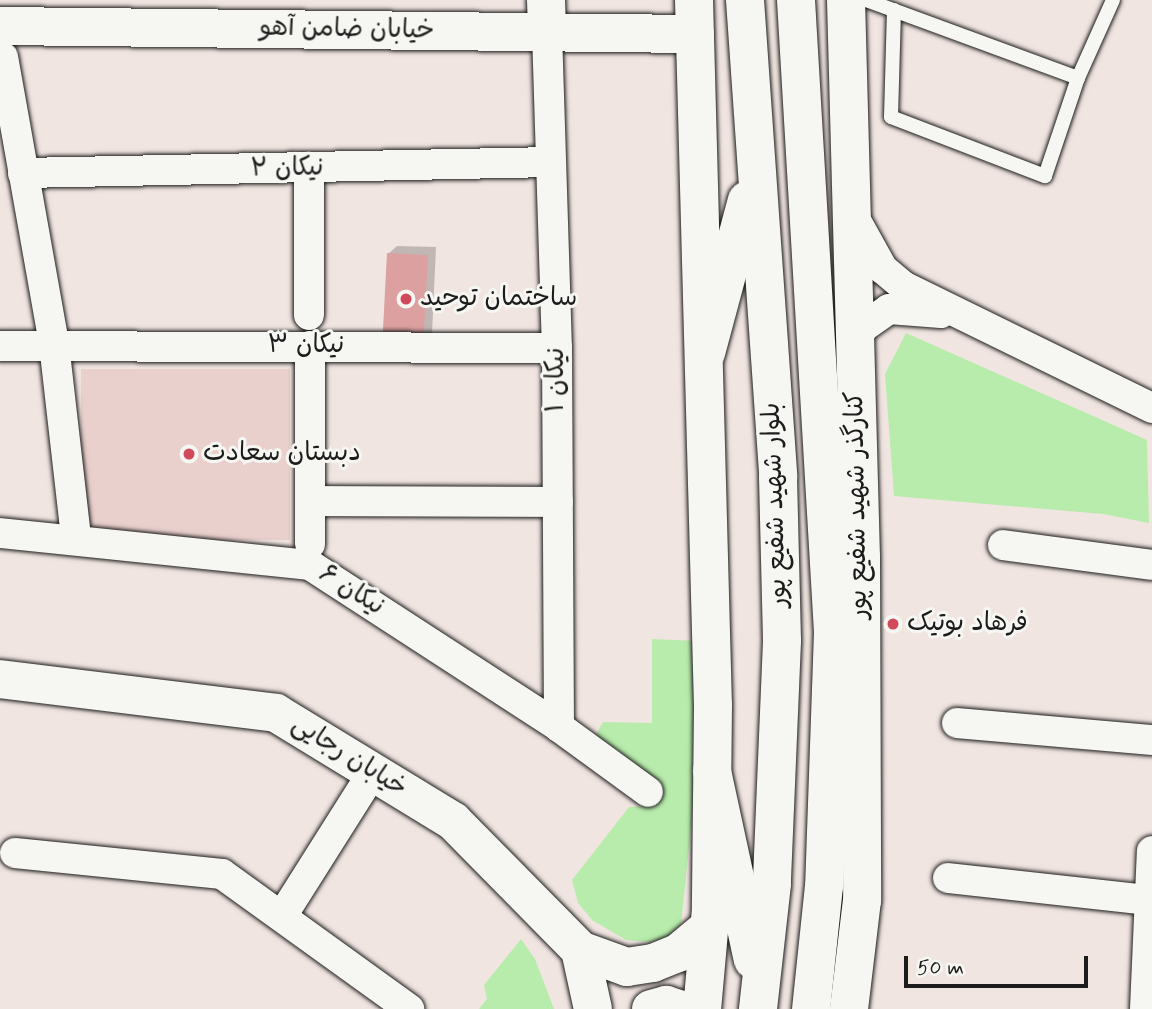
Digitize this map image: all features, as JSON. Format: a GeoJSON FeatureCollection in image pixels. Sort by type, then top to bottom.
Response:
{"type":"FeatureCollection","features":[{"type":"Feature","properties":{"kind":"main road","name":"بلوار شهید شفیع پور"},"geometry":{"type":"LineString","coordinates":[[746,0],[755,171],[778,477],[782,641],[772,884],[759,1001]]}},
{"type":"Feature","properties":{"kind":"main road","name":"بلوار شهید شفیع پور"},"geometry":{"type":"LineString","coordinates":[[796,0],[833,632],[824,886],[811,1009]]}},
{"type":"Feature","properties":{"kind":"main road","name":"کنارگذر شهید شفیع پور"},"geometry":{"type":"LineString","coordinates":[[846,0],[849,204],[861,557],[862,900],[849,1009]]}},
{"type":"Feature","properties":{"kind":"main road","name":"خیابان ضامن آهو"},"geometry":{"type":"LineString","coordinates":[[2,42],[547,16],[694,17]]}},
{"type":"Feature","properties":{"kind":"main road"},"geometry":{"type":"LineString","coordinates":[[694,17],[700,288],[706,353],[712,771],[708,929],[702,1009]]}},
{"type":"Feature","properties":{"kind":"main road"},"geometry":{"type":"LineString","coordinates":[[706,353],[755,171]]}},
{"type":"Feature","properties":{"kind":"main road","name":"خیابان رجایی"},"geometry":{"type":"LineString","coordinates":[[0,678],[276,713],[453,821],[580,950]]}},
{"type":"Feature","properties":{"kind":"main road"},"geometry":{"type":"LineString","coordinates":[[712,771],[759,1001]]}},
{"type":"Feature","properties":{"kind":"main road"},"geometry":{"type":"LineString","coordinates":[[580,950],[626,967],[653,963],[678,953],[708,929]]}},
{"type":"Feature","properties":{"kind":"main road"},"geometry":{"type":"LineString","coordinates":[[580,950],[593,1009]]}},
{"type":"Feature","properties":{"kind":"main road"},"geometry":{"type":"LineString","coordinates":[[651,1009],[666,1005],[680,1009]]}},
{"type":"Feature","properties":{"kind":"street","name":"نیکان ۱"},"geometry":{"type":"LineString","coordinates":[[547,16],[557,348],[559,727]]}},
{"type":"Feature","properties":{"kind":"street"},"geometry":{"type":"LineString","coordinates":[[2,42],[54,344],[76,538]]}},
{"type":"Feature","properties":{"kind":"street","name":"نیکان ۲"},"geometry":{"type":"LineString","coordinates":[[23,173],[551,162]]}},
{"type":"Feature","properties":{"kind":"street"},"geometry":{"type":"LineString","coordinates":[[309,169],[309,315]]}},
{"type":"Feature","properties":{"kind":"street"},"geometry":{"type":"LineString","coordinates":[[849,204],[864,241],[883,269],[903,286],[1152,408]]}},
{"type":"Feature","properties":{"kind":"street"},"geometry":{"type":"LineString","coordinates":[[854,350],[862,328],[889,309],[907,307],[962,317]]}},
{"type":"Feature","properties":{"kind":"street","name":"نیکان ۳"},"geometry":{"type":"LineString","coordinates":[[0,346],[54,344],[557,348]]}},
{"type":"Feature","properties":{"kind":"street"},"geometry":{"type":"LineString","coordinates":[[310,346],[310,544]]}},
{"type":"Feature","properties":{"kind":"street"},"geometry":{"type":"LineString","coordinates":[[312,502],[558,502]]}},
{"type":"Feature","properties":{"kind":"street","name":"نیکان ۶"},"geometry":{"type":"LineString","coordinates":[[0,533],[76,538],[310,565],[559,727],[648,792]]}},
{"type":"Feature","properties":{"kind":"street"},"geometry":{"type":"LineString","coordinates":[[1003,545],[1152,565]]}},
{"type":"Feature","properties":{"kind":"street"},"geometry":{"type":"LineString","coordinates":[[957,723],[1152,740]]}},
{"type":"Feature","properties":{"kind":"street"},"geometry":{"type":"LineString","coordinates":[[282,916],[373,772]]}},
{"type":"Feature","properties":{"kind":"street"},"geometry":{"type":"LineString","coordinates":[[1145,1009],[1152,851]]}},
{"type":"Feature","properties":{"kind":"street"},"geometry":{"type":"LineString","coordinates":[[15,853],[222,874],[409,1009]]}},
{"type":"Feature","properties":{"kind":"street"},"geometry":{"type":"LineString","coordinates":[[948,878],[1148,900]]}},
{"type":"Feature","properties":{"kind":"lane"},"geometry":{"type":"LineString","coordinates":[[866,0],[1079,78]]}},
{"type":"Feature","properties":{"kind":"lane"},"geometry":{"type":"LineString","coordinates":[[894,10],[891,117],[1045,176],[1079,78],[1113,0]]}},
{"type":"Feature","properties":{"kind":"shaded area","name":"دبستان سعادت"},"geometry":{"type":"Polygon","coordinates":[[[81,369],[290,369],[290,540],[81,540],[81,369]]]}},
{"type":"Feature","properties":{"kind":"green space"},"geometry":{"type":"Polygon","coordinates":[[[906,333],[1147,440],[1149,523],[1103,514],[894,496],[885,374],[906,333]]]}},
{"type":"Feature","properties":{"kind":"green space"},"geometry":{"type":"Polygon","coordinates":[[[652,639],[698,641],[694,800],[681,924],[666,939],[650,942],[626,940],[592,920],[578,903],[572,880],[629,807],[649,806],[594,738],[603,722],[652,723],[652,639]]]}},
{"type":"Feature","properties":{"kind":"green space"},"geometry":{"type":"Polygon","coordinates":[[[521,939],[535,959],[554,1009],[479,1009],[487,999],[484,985],[521,939]]]}},
{"type":"Feature","properties":{"kind":"building","name":"ساختمان توحید"},"geometry":{"type":"Polygon","coordinates":[[[387,253],[428,255],[423,345],[382,343],[387,253]]]}},
{"type":"Feature","properties":{"kind":"place","name":"ساختمان توحید"},"geometry":{"type":"Point","coordinates":[406,299]}},
{"type":"Feature","properties":{"kind":"place","name":"دبستان سعادت"},"geometry":{"type":"Point","coordinates":[189,454]}},
{"type":"Feature","properties":{"kind":"place","name":"فرهاد بوتیک"},"geometry":{"type":"Point","coordinates":[893,624]}}]}
